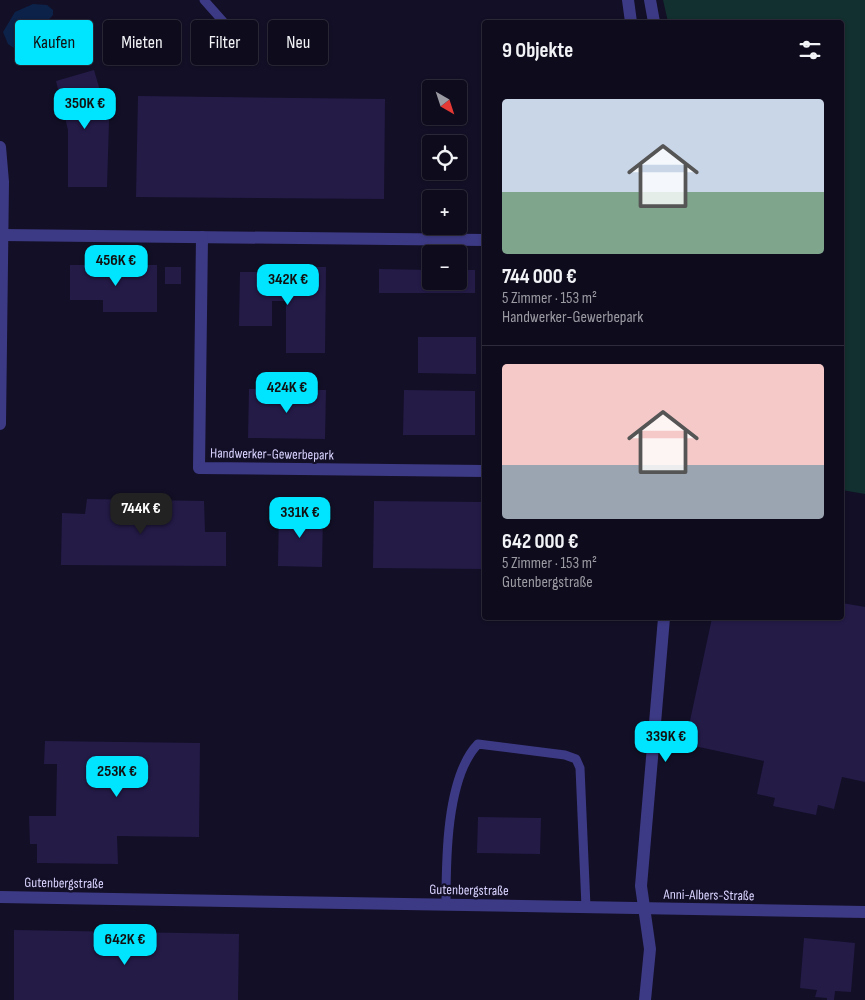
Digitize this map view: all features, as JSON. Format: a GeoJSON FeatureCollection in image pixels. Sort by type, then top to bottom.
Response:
{"type":"FeatureCollection","features":[{"type":"Feature","properties":{"kind":"street"},"geometry":{"type":"LineString","coordinates":[[628,0],[631,20]]}},
{"type":"Feature","properties":{"kind":"street"},"geometry":{"type":"LineString","coordinates":[[650,0],[654,20]]}},
{"type":"Feature","properties":{"kind":"street"},"geometry":{"type":"LineString","coordinates":[[0,147],[3,182],[0,424]]}},
{"type":"Feature","properties":{"kind":"street"},"geometry":{"type":"LineString","coordinates":[[2,235],[482,240]]}},
{"type":"Feature","properties":{"kind":"street","name":"Handwerker-Gewerbepark"},"geometry":{"type":"LineString","coordinates":[[202,237],[199,468],[482,471]]}},
{"type":"Feature","properties":{"kind":"street"},"geometry":{"type":"LineString","coordinates":[[645,909],[641,886],[664,620]]}},
{"type":"Feature","properties":{"kind":"street","name":"Gutenbergstraße"},"geometry":{"type":"LineString","coordinates":[[0,897],[645,909]]}},
{"type":"Feature","properties":{"kind":"street","name":"Anni-Albers-Straße"},"geometry":{"type":"LineString","coordinates":[[644,1000],[650,949],[645,909],[865,912]]}},
{"type":"Feature","properties":{"kind":"lane"},"geometry":{"type":"LineString","coordinates":[[204,0],[222,20]]}},
{"type":"Feature","properties":{"kind":"lane"},"geometry":{"type":"LineString","coordinates":[[446,904],[452,796],[472,751],[478,744],[565,755],[576,760],[580,768],[586,907]]}},
{"type":"Feature","properties":{"kind":"green space"},"geometry":{"type":"Polygon","coordinates":[[[663,0],[865,0],[865,494],[844,490],[844,20],[668,20],[663,0]]]}},
{"type":"Feature","properties":{"kind":"water"},"geometry":{"type":"Polygon","coordinates":[[[33,4],[47,5],[53,10],[53,15],[48,20],[15,20],[15,49],[8,44],[3,32],[15,12],[33,4]]]}},
{"type":"Feature","properties":{"kind":"building"},"geometry":{"type":"Polygon","coordinates":[[[94,70],[109,121],[107,187],[68,187],[68,130],[56,81],[94,70]]]}},
{"type":"Feature","properties":{"kind":"building"},"geometry":{"type":"Polygon","coordinates":[[[138,96],[385,99],[384,199],[136,197],[138,96]]]}},
{"type":"Feature","properties":{"kind":"building"},"geometry":{"type":"Polygon","coordinates":[[[70,265],[157,265],[157,312],[103,312],[103,300],[70,300],[70,265]]]}},
{"type":"Feature","properties":{"kind":"building"},"geometry":{"type":"Polygon","coordinates":[[[165,267],[181,267],[181,284],[165,284],[165,267]]]}},
{"type":"Feature","properties":{"kind":"building"},"geometry":{"type":"Polygon","coordinates":[[[286,267],[326,267],[325,353],[286,353],[286,301],[272,301],[272,326],[239,326],[240,272],[273,272],[273,288],[286,288],[286,267]]]}},
{"type":"Feature","properties":{"kind":"building"},"geometry":{"type":"Polygon","coordinates":[[[379,269],[422,270],[422,290],[467,290],[467,270],[475,270],[475,293],[379,293],[379,269]]]}},
{"type":"Feature","properties":{"kind":"building"},"geometry":{"type":"Polygon","coordinates":[[[418,337],[476,337],[476,374],[418,373],[418,337]]]}},
{"type":"Feature","properties":{"kind":"building"},"geometry":{"type":"Polygon","coordinates":[[[249,389],[326,390],[325,439],[248,438],[249,389]]]}},
{"type":"Feature","properties":{"kind":"building"},"geometry":{"type":"Polygon","coordinates":[[[404,390],[475,391],[475,435],[403,435],[404,390]]]}},
{"type":"Feature","properties":{"kind":"building"},"geometry":{"type":"Polygon","coordinates":[[[87,499],[204,501],[205,532],[226,532],[226,566],[61,565],[62,513],[85,514],[87,499]]]}},
{"type":"Feature","properties":{"kind":"building"},"geometry":{"type":"Polygon","coordinates":[[[374,501],[482,502],[482,569],[373,568],[374,501]]]}},
{"type":"Feature","properties":{"kind":"building"},"geometry":{"type":"Polygon","coordinates":[[[279,511],[323,512],[322,567],[278,566],[279,511]]]}},
{"type":"Feature","properties":{"kind":"building"},"geometry":{"type":"Polygon","coordinates":[[[844,603],[865,607],[865,782],[842,777],[834,809],[818,805],[816,815],[773,806],[775,798],[757,794],[764,761],[685,744],[712,620],[844,620],[844,603]]]}},
{"type":"Feature","properties":{"kind":"building"},"geometry":{"type":"Polygon","coordinates":[[[45,741],[200,743],[199,837],[117,836],[118,864],[37,863],[37,844],[30,844],[29,816],[56,816],[57,764],[44,764],[45,741]]]}},
{"type":"Feature","properties":{"kind":"building"},"geometry":{"type":"Polygon","coordinates":[[[478,817],[541,818],[540,854],[477,853],[478,817]]]}},
{"type":"Feature","properties":{"kind":"building"},"geometry":{"type":"Polygon","coordinates":[[[14,930],[239,934],[238,1000],[14,1000],[14,930]]]}},
{"type":"Feature","properties":{"kind":"building"},"geometry":{"type":"Polygon","coordinates":[[[804,938],[855,943],[851,992],[835,991],[834,1000],[827,1000],[827,998],[815,997],[817,990],[800,988],[804,938]]]}}]}
